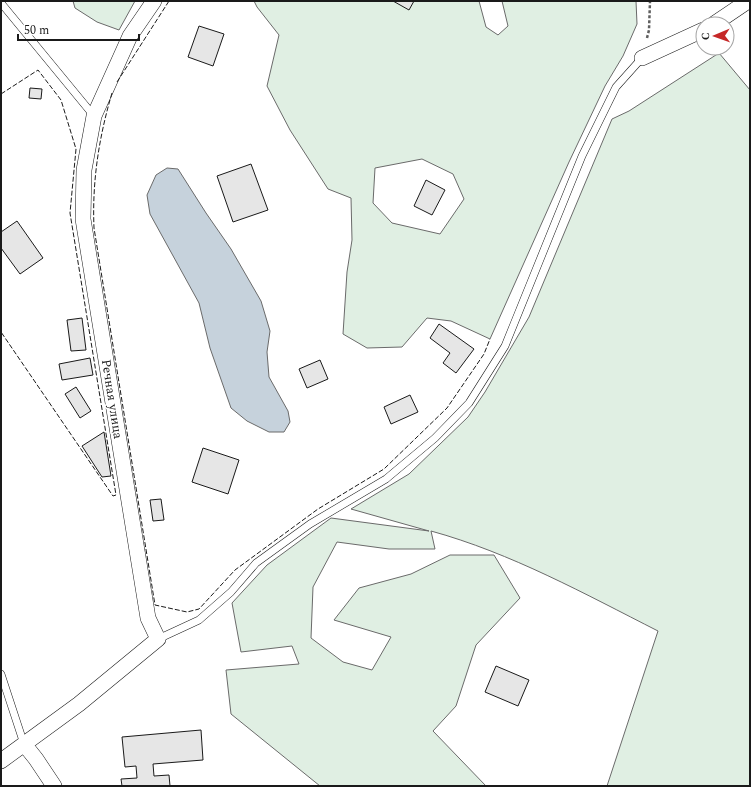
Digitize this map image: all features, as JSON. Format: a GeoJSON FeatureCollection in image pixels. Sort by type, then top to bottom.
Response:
{"type":"FeatureCollection","features":[{"type":"Feature","properties":{"kind":"street","name":"Речная улица"},"geometry":{"type":"LineString","coordinates":[[154,1],[130,36],[94,116],[84,170],[83,219],[148,618],[158,639]]}},
{"type":"Feature","properties":{"kind":"street"},"geometry":{"type":"LineString","coordinates":[[726,16],[748,1]]}},
{"type":"Feature","properties":{"kind":"street"},"geometry":{"type":"LineString","coordinates":[[642,58],[695,34]]}},
{"type":"Feature","properties":{"kind":"street"},"geometry":{"type":"LineString","coordinates":[[1,762],[85,699],[158,639]]}},
{"type":"Feature","properties":{"kind":"street"},"geometry":{"type":"LineString","coordinates":[[24,744],[54,786]]}},
{"type":"Feature","properties":{"kind":"lane"},"geometry":{"type":"LineString","coordinates":[[1,3],[94,116]]}},
{"type":"Feature","properties":{"kind":"lane"},"geometry":{"type":"LineString","coordinates":[[158,639],[200,620],[232,592],[256,564],[310,524],[386,479],[435,438],[469,403],[505,346],[582,156],[616,87],[642,58]]}},
{"type":"Feature","properties":{"kind":"lane"},"geometry":{"type":"LineString","coordinates":[[1,674],[24,744]]}},
{"type":"Feature","properties":{"kind":"path"},"geometry":{"type":"LineString","coordinates":[[642,58],[649,30],[650,1]]}},
{"type":"Feature","properties":{"kind":"green space"},"geometry":{"type":"Polygon","coordinates":[[[73,1],[135,1],[119,30],[97,22],[75,8],[73,1]]]}},
{"type":"Feature","properties":{"kind":"green space"},"geometry":{"type":"Polygon","coordinates":[[[254,1],[479,1],[486,27],[498,35],[508,26],[502,1],[636,1],[637,24],[623,56],[605,86],[569,162],[490,339],[451,321],[427,318],[402,347],[367,348],[343,334],[347,272],[352,240],[351,198],[328,189],[290,130],[267,86],[279,35],[254,1]],[[422,159],[375,168],[373,203],[392,223],[440,234],[464,199],[453,174],[422,159]]]}},
{"type":"Feature","properties":{"kind":"green space"},"geometry":{"type":"Polygon","coordinates":[[[714,56],[722,56],[750,90],[750,786],[607,786],[658,631],[547,575],[461,540],[431,531],[435,549],[389,549],[337,542],[313,587],[311,638],[343,662],[372,670],[391,637],[334,620],[359,588],[411,574],[450,555],[494,555],[520,598],[476,645],[456,706],[433,731],[486,786],[320,786],[231,714],[226,670],[299,664],[292,646],[241,652],[232,603],[267,565],[331,518],[429,531],[351,509],[409,474],[468,417],[485,392],[529,317],[612,119],[629,111],[714,56]]]}},
{"type":"Feature","properties":{"kind":"shaded area"},"geometry":{"type":"Polygon","coordinates":[[[167,168],[178,169],[231,249],[261,301],[270,331],[267,352],[269,377],[288,411],[290,422],[284,432],[269,432],[247,421],[231,408],[210,348],[199,303],[150,214],[147,195],[156,175],[167,168]]]}},
{"type":"Feature","properties":{"kind":"building"},"geometry":{"type":"Polygon","coordinates":[[[393,1],[414,1],[409,10],[393,1]]]}},
{"type":"Feature","properties":{"kind":"building"},"geometry":{"type":"Polygon","coordinates":[[[199,26],[224,34],[213,66],[188,57],[199,26]]]}},
{"type":"Feature","properties":{"kind":"building"},"geometry":{"type":"Polygon","coordinates":[[[30,88],[42,89],[41,99],[29,98],[30,88]]]}},
{"type":"Feature","properties":{"kind":"building"},"geometry":{"type":"Polygon","coordinates":[[[251,164],[268,210],[233,222],[217,176],[251,164]]]}},
{"type":"Feature","properties":{"kind":"building"},"geometry":{"type":"Polygon","coordinates":[[[426,180],[445,190],[432,215],[414,206],[426,180]]]}},
{"type":"Feature","properties":{"kind":"building"},"geometry":{"type":"Polygon","coordinates":[[[17,221],[43,258],[20,274],[1,248],[1,232],[17,221]]]}},
{"type":"Feature","properties":{"kind":"building"},"geometry":{"type":"Polygon","coordinates":[[[82,318],[86,350],[71,351],[67,320],[82,318]]]}},
{"type":"Feature","properties":{"kind":"building"},"geometry":{"type":"Polygon","coordinates":[[[439,324],[474,349],[456,373],[443,363],[450,353],[430,338],[439,324]]]}},
{"type":"Feature","properties":{"kind":"building"},"geometry":{"type":"Polygon","coordinates":[[[90,358],[93,375],[62,380],[59,364],[90,358]]]}},
{"type":"Feature","properties":{"kind":"building"},"geometry":{"type":"Polygon","coordinates":[[[320,360],[328,379],[307,388],[299,369],[320,360]]]}},
{"type":"Feature","properties":{"kind":"building"},"geometry":{"type":"Polygon","coordinates":[[[76,387],[91,411],[80,418],[65,394],[76,387]]]}},
{"type":"Feature","properties":{"kind":"building"},"geometry":{"type":"Polygon","coordinates":[[[410,395],[418,412],[391,424],[384,407],[410,395]]]}},
{"type":"Feature","properties":{"kind":"building"},"geometry":{"type":"Polygon","coordinates":[[[104,432],[111,476],[102,477],[82,446],[104,432]]]}},
{"type":"Feature","properties":{"kind":"building"},"geometry":{"type":"Polygon","coordinates":[[[203,448],[239,460],[228,494],[192,482],[203,448]]]}},
{"type":"Feature","properties":{"kind":"building"},"geometry":{"type":"Polygon","coordinates":[[[161,499],[164,520],[153,521],[150,500],[161,499]]]}},
{"type":"Feature","properties":{"kind":"building"},"geometry":{"type":"Polygon","coordinates":[[[496,666],[529,680],[518,706],[485,692],[496,666]]]}},
{"type":"Feature","properties":{"kind":"building"},"geometry":{"type":"Polygon","coordinates":[[[201,730],[203,760],[153,764],[154,776],[169,775],[170,786],[122,786],[121,779],[137,778],[136,766],[125,767],[122,737],[201,730]]]}},
{"type":"Feature","properties":{"kind":"fence"},"geometry":{"type":"LineString","coordinates":[[117,82],[169,1]]}},
{"type":"Feature","properties":{"kind":"fence"},"geometry":{"type":"LineString","coordinates":[[1,94],[38,70],[61,100],[76,149],[70,213],[116,495],[113,496],[1,332]]}},
{"type":"Feature","properties":{"kind":"fence"},"geometry":{"type":"LineString","coordinates":[[112,93],[103,126],[97,159],[94,193],[94,228],[155,605],[187,612],[199,609],[235,570],[318,509],[384,469],[447,408],[484,354],[490,339]]}}]}
